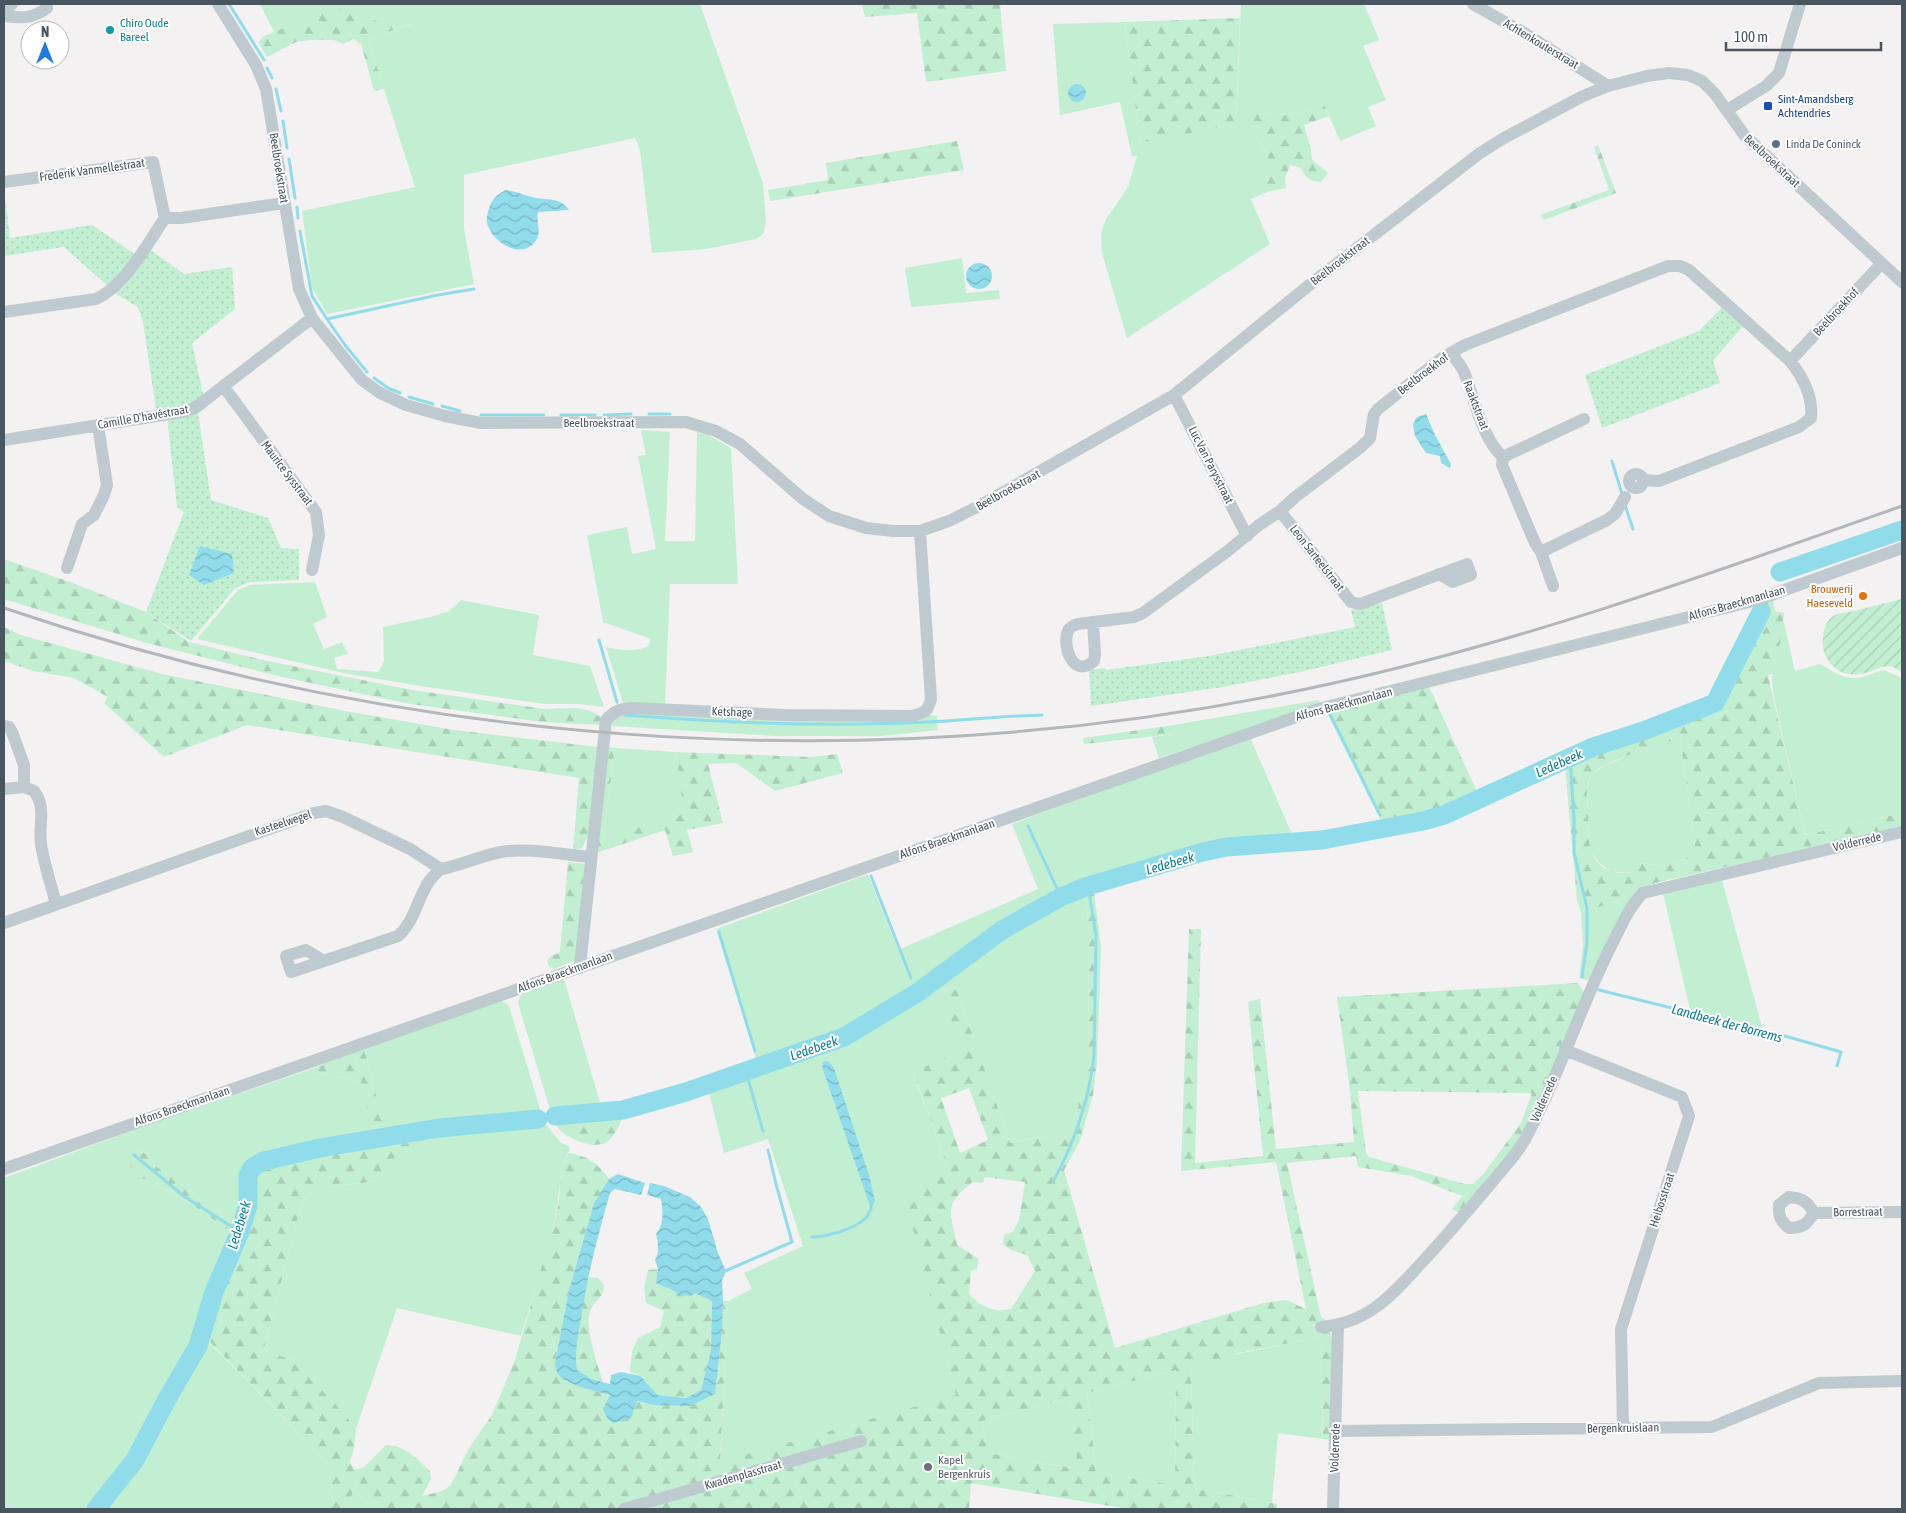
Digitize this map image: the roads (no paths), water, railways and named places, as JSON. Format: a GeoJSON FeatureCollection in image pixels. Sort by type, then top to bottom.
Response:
{"type":"FeatureCollection","features":[{"type":"Feature","properties":{"kind":"street"},"geometry":{"type":"LineString","coordinates":[[4,10],[12,4]]}},
{"type":"Feature","properties":{"kind":"street"},"geometry":{"type":"LineString","coordinates":[[4,16],[17,18],[35,16],[47,8],[46,4]]}},
{"type":"Feature","properties":{"kind":"street","name":"Beelbroekstraat"},"geometry":{"type":"LineString","coordinates":[[218,4],[256,65],[266,89],[299,289],[312,318],[362,380],[380,393],[406,405],[481,423],[686,422],[716,431],[740,444],[804,499],[829,516],[866,528],[920,531],[949,521],[979,506],[1174,395],[1313,282],[1480,153],[1567,103],[1608,86],[1647,76],[1669,73],[1688,74],[1696,77],[1708,87],[1745,136],[1902,282]]}},
{"type":"Feature","properties":{"kind":"street","name":"Achtenkouterstraat"},"geometry":{"type":"LineString","coordinates":[[1473,4],[1526,34],[1608,86]]}},
{"type":"Feature","properties":{"kind":"street"},"geometry":{"type":"LineString","coordinates":[[1727,110],[1766,86],[1779,73],[1800,4]]}},
{"type":"Feature","properties":{"kind":"street","name":"Frederik Vanmellestraat"},"geometry":{"type":"LineString","coordinates":[[4,182],[152,162],[165,218]]}},
{"type":"Feature","properties":{"kind":"street"},"geometry":{"type":"LineString","coordinates":[[4,312],[96,299],[105,295],[126,274],[165,218],[181,218],[284,203]]}},
{"type":"Feature","properties":{"kind":"street","name":"Beelbroekhof"},"geometry":{"type":"LineString","coordinates":[[1790,361],[1882,263]]}},
{"type":"Feature","properties":{"kind":"street","name":"Beelbroekhof"},"geometry":{"type":"LineString","coordinates":[[1093,622],[1134,617],[1144,613],[1247,536],[1361,447],[1370,438],[1374,414],[1378,409],[1442,358],[1465,345],[1641,276],[1668,266],[1680,266],[1689,270],[1790,361],[1800,373],[1808,392],[1812,407],[1811,418],[1799,427],[1659,481],[1644,480]]}},
{"type":"Feature","properties":{"kind":"street","name":"Camille D'havéstraat"},"geometry":{"type":"LineString","coordinates":[[4,440],[182,412],[195,408],[312,318]]}},
{"type":"Feature","properties":{"kind":"street","name":"Raaktstraat"},"geometry":{"type":"LineString","coordinates":[[1451,353],[1463,370],[1495,450],[1502,457],[1502,466],[1535,543],[1541,552],[1553,586]]}},
{"type":"Feature","properties":{"kind":"street","name":"Maurice Sysstraat"},"geometry":{"type":"LineString","coordinates":[[224,387],[316,512],[319,534],[312,570]]}},
{"type":"Feature","properties":{"kind":"street","name":"Luc Van Parysstraat"},"geometry":{"type":"LineString","coordinates":[[1174,395],[1247,536]]}},
{"type":"Feature","properties":{"kind":"street"},"geometry":{"type":"LineString","coordinates":[[1502,457],[1584,419]]}},
{"type":"Feature","properties":{"kind":"street"},"geometry":{"type":"LineString","coordinates":[[67,568],[82,524],[94,515],[107,484],[98,425]]}},
{"type":"Feature","properties":{"kind":"street"},"geometry":{"type":"LineString","coordinates":[[1541,552],[1608,520],[1615,514],[1623,499]]}},
{"type":"Feature","properties":{"kind":"street","name":"Leon Sarteelstraat"},"geometry":{"type":"LineString","coordinates":[[1280,511],[1350,602],[1360,604],[1439,574]]}},
{"type":"Feature","properties":{"kind":"street","name":"Ketshage"},"geometry":{"type":"LineString","coordinates":[[580,966],[590,857],[606,720],[613,712],[622,708],[785,714],[912,716],[928,710],[931,699],[920,531]]}},
{"type":"Feature","properties":{"kind":"street","name":"Alfons Braeckmanlaan"},"geometry":{"type":"LineString","coordinates":[[4,1169],[1322,708],[1757,600],[1902,548]]}},
{"type":"Feature","properties":{"kind":"street"},"geometry":{"type":"LineString","coordinates":[[4,726],[12,732],[24,765],[24,788]]}},
{"type":"Feature","properties":{"kind":"street"},"geometry":{"type":"LineString","coordinates":[[4,789],[24,788],[34,791],[40,803],[43,820],[40,830],[42,846],[56,904]]}},
{"type":"Feature","properties":{"kind":"street","name":"Kasteelwegel"},"geometry":{"type":"LineString","coordinates":[[4,923],[314,812],[326,811],[343,817],[410,849],[441,869]]}},
{"type":"Feature","properties":{"kind":"street","name":"Volderrede"},"geometry":{"type":"LineString","coordinates":[[1333,1509],[1338,1326],[1364,1315],[1386,1301],[1462,1218],[1519,1150],[1530,1132],[1594,980],[1630,909],[1643,893],[1902,832]]}},
{"type":"Feature","properties":{"kind":"street"},"geometry":{"type":"LineString","coordinates":[[324,961],[398,936],[405,930],[427,882],[441,869],[460,866],[502,851],[526,851],[590,857]]}},
{"type":"Feature","properties":{"kind":"street","name":"Heibosstraat"},"geometry":{"type":"LineString","coordinates":[[1565,1050],[1682,1097],[1689,1116],[1621,1329],[1622,1428]]}},
{"type":"Feature","properties":{"kind":"street","name":"Borrestraat"},"geometry":{"type":"LineString","coordinates":[[1814,1213],[1902,1212]]}},
{"type":"Feature","properties":{"kind":"street"},"geometry":{"type":"LineString","coordinates":[[1321,1327],[1338,1326]]}},
{"type":"Feature","properties":{"kind":"street","name":"Bergenkruislaan"},"geometry":{"type":"LineString","coordinates":[[1336,1431],[1712,1427],[1819,1383],[1902,1381]]}},
{"type":"Feature","properties":{"kind":"street","name":"Kwadenplasstraat"},"geometry":{"type":"LineString","coordinates":[[624,1509],[862,1441]]}},
{"type":"Feature","properties":{"kind":"water"},"geometry":{"type":"Polygon","coordinates":[[[1077,84],[1083,87],[1086,93],[1083,99],[1077,102],[1071,99],[1068,93],[1071,87],[1077,84]]]}},
{"type":"Feature","properties":{"kind":"water"},"geometry":{"type":"Polygon","coordinates":[[[505,190],[536,198],[558,201],[569,210],[538,212],[539,233],[537,239],[531,246],[524,249],[509,247],[495,237],[487,223],[490,205],[505,190]]]}},
{"type":"Feature","properties":{"kind":"water"},"geometry":{"type":"Polygon","coordinates":[[[979,263],[988,267],[992,276],[988,285],[979,289],[970,285],[966,276],[970,267],[979,263]]]}},
{"type":"Feature","properties":{"kind":"water"},"geometry":{"type":"Polygon","coordinates":[[[1426,414],[1451,464],[1450,468],[1441,463],[1440,456],[1426,453],[1415,436],[1413,424],[1417,417],[1426,414]]]}},
{"type":"Feature","properties":{"kind":"water"},"geometry":{"type":"Polygon","coordinates":[[[200,546],[232,554],[234,573],[204,585],[189,575],[200,546]]]}},
{"type":"Feature","properties":{"kind":"water"},"geometry":{"type":"Polygon","coordinates":[[[828,1061],[834,1068],[869,1175],[875,1201],[871,1209],[823,1070],[822,1062],[828,1061]]]}},
{"type":"Feature","properties":{"kind":"water"},"geometry":{"type":"Polygon","coordinates":[[[618,1174],[645,1183],[641,1195],[615,1189],[610,1193],[584,1298],[576,1349],[577,1370],[592,1379],[610,1384],[611,1375],[621,1372],[641,1376],[657,1395],[686,1398],[701,1390],[711,1350],[712,1301],[695,1293],[691,1296],[679,1295],[656,1283],[658,1269],[655,1260],[658,1254],[658,1247],[656,1234],[662,1222],[662,1208],[661,1199],[647,1195],[650,1183],[664,1186],[690,1197],[701,1207],[708,1219],[725,1274],[722,1280],[722,1332],[715,1394],[690,1406],[653,1405],[637,1401],[631,1418],[613,1423],[607,1418],[603,1409],[610,1395],[582,1387],[561,1378],[555,1362],[569,1290],[594,1203],[609,1179],[618,1174]]]}},
{"type":"Feature","properties":{"kind":"waterway"},"geometry":{"type":"LineString","coordinates":[[229,4],[264,60]]}},
{"type":"Feature","properties":{"kind":"waterway"},"geometry":{"type":"LineString","coordinates":[[267,68],[272,78]]}},
{"type":"Feature","properties":{"kind":"waterway"},"geometry":{"type":"LineString","coordinates":[[276,89],[281,111]]}},
{"type":"Feature","properties":{"kind":"waterway"},"geometry":{"type":"LineString","coordinates":[[283,121],[287,148]]}},
{"type":"Feature","properties":{"kind":"waterway"},"geometry":{"type":"LineString","coordinates":[[289,159],[295,198]]}},
{"type":"Feature","properties":{"kind":"waterway"},"geometry":{"type":"LineString","coordinates":[[297,207],[298,218]]}},
{"type":"Feature","properties":{"kind":"waterway"},"geometry":{"type":"LineString","coordinates":[[300,231],[312,296],[327,319],[474,289]]}},
{"type":"Feature","properties":{"kind":"waterway"},"geometry":{"type":"LineString","coordinates":[[327,319],[367,372]]}},
{"type":"Feature","properties":{"kind":"waterway"},"geometry":{"type":"LineString","coordinates":[[374,378],[388,388],[400,393]]}},
{"type":"Feature","properties":{"kind":"waterway"},"geometry":{"type":"LineString","coordinates":[[409,397],[433,404]]}},
{"type":"Feature","properties":{"kind":"waterway"},"geometry":{"type":"LineString","coordinates":[[442,406],[460,411]]}},
{"type":"Feature","properties":{"kind":"waterway"},"geometry":{"type":"LineString","coordinates":[[604,415],[631,414]]}},
{"type":"Feature","properties":{"kind":"waterway"},"geometry":{"type":"LineString","coordinates":[[649,414],[670,414]]}},
{"type":"Feature","properties":{"kind":"waterway"},"geometry":{"type":"LineString","coordinates":[[481,415],[544,415]]}},
{"type":"Feature","properties":{"kind":"waterway"},"geometry":{"type":"LineString","coordinates":[[561,415],[595,415]]}},
{"type":"Feature","properties":{"kind":"waterway"},"geometry":{"type":"LineString","coordinates":[[1612,461],[1622,494]]}},
{"type":"Feature","properties":{"kind":"waterway"},"geometry":{"type":"LineString","coordinates":[[1625,505],[1633,529]]}},
{"type":"Feature","properties":{"kind":"waterway","name":"Ledebeek"},"geometry":{"type":"LineString","coordinates":[[1780,572],[1902,530]]}},
{"type":"Feature","properties":{"kind":"waterway","name":"Ledebeek"},"geometry":{"type":"LineString","coordinates":[[555,1116],[623,1110],[686,1092],[844,1037],[917,993],[1002,930],[1061,897],[1088,886],[1226,847],[1322,840],[1423,821],[1444,815],[1593,747],[1643,731],[1715,703],[1761,612]]}},
{"type":"Feature","properties":{"kind":"waterway"},"geometry":{"type":"LineString","coordinates":[[599,640],[617,702]]}},
{"type":"Feature","properties":{"kind":"waterway"},"geometry":{"type":"LineString","coordinates":[[1330,714],[1380,815]]}},
{"type":"Feature","properties":{"kind":"waterway"},"geometry":{"type":"LineString","coordinates":[[625,715],[738,722],[814,724],[928,722],[1042,715]]}},
{"type":"Feature","properties":{"kind":"waterway","name":"Landbeek der Borrems"},"geometry":{"type":"LineString","coordinates":[[1570,758],[1574,853],[1587,908],[1587,943],[1582,977]]}},
{"type":"Feature","properties":{"kind":"waterway","name":"Ledebeek"},"geometry":{"type":"LineString","coordinates":[[1384,823],[1386,828]]}},
{"type":"Feature","properties":{"kind":"waterway"},"geometry":{"type":"LineString","coordinates":[[1028,826],[1061,897]]}},
{"type":"Feature","properties":{"kind":"waterway"},"geometry":{"type":"LineString","coordinates":[[871,876],[911,978]]}},
{"type":"Feature","properties":{"kind":"waterway"},"geometry":{"type":"LineString","coordinates":[[1054,1180],[1080,1120],[1089,1088],[1094,1056],[1096,935],[1088,886]]}},
{"type":"Feature","properties":{"kind":"waterway"},"geometry":{"type":"LineString","coordinates":[[719,932],[755,1051]]}},
{"type":"Feature","properties":{"kind":"waterway","name":"Landbeek der Borrems"},"geometry":{"type":"LineString","coordinates":[[1599,990],[1785,1036],[1841,1052],[1837,1066]]}},
{"type":"Feature","properties":{"kind":"waterway"},"geometry":{"type":"LineString","coordinates":[[746,1072],[763,1131]]}},
{"type":"Feature","properties":{"kind":"waterway","name":"Ledebeek"},"geometry":{"type":"LineString","coordinates":[[96,1509],[135,1460],[198,1346],[214,1292],[240,1232],[248,1205],[248,1175],[253,1167],[264,1161],[320,1148],[439,1128],[538,1119]]}},
{"type":"Feature","properties":{"kind":"waterway"},"geometry":{"type":"LineString","coordinates":[[723,1272],[792,1242],[768,1150]]}},
{"type":"Feature","properties":{"kind":"waterway"},"geometry":{"type":"LineString","coordinates":[[134,1155],[185,1197],[240,1232]]}},
{"type":"Feature","properties":{"kind":"waterway"},"geometry":{"type":"LineString","coordinates":[[812,1237],[832,1234],[854,1226],[866,1218],[871,1209]]}},
{"type":"Feature","properties":{"kind":"railway"},"geometry":{"type":"LineString","coordinates":[[4,608],[165,657],[330,695],[496,721],[664,737],[832,741],[1000,733],[1168,714],[1334,683],[1406,666],[1550,626],[1691,580],[1902,506]]}},
{"type":"Feature","properties":{"kind":"place","name":"Chiro Oude Bareel"},"geometry":{"type":"Point","coordinates":[110,30]}},
{"type":"Feature","properties":{"kind":"place","name":"Sint-Amandsberg Achtendries"},"geometry":{"type":"Point","coordinates":[1768,106]}},
{"type":"Feature","properties":{"kind":"place","name":"Linda De Coninck"},"geometry":{"type":"Point","coordinates":[1776,144]}},
{"type":"Feature","properties":{"kind":"place","name":"Brouwerij Haeseveld"},"geometry":{"type":"Point","coordinates":[1863,596]}},
{"type":"Feature","properties":{"kind":"place","name":"Kapel Bergenkruis"},"geometry":{"type":"Point","coordinates":[928,1467]}}]}
